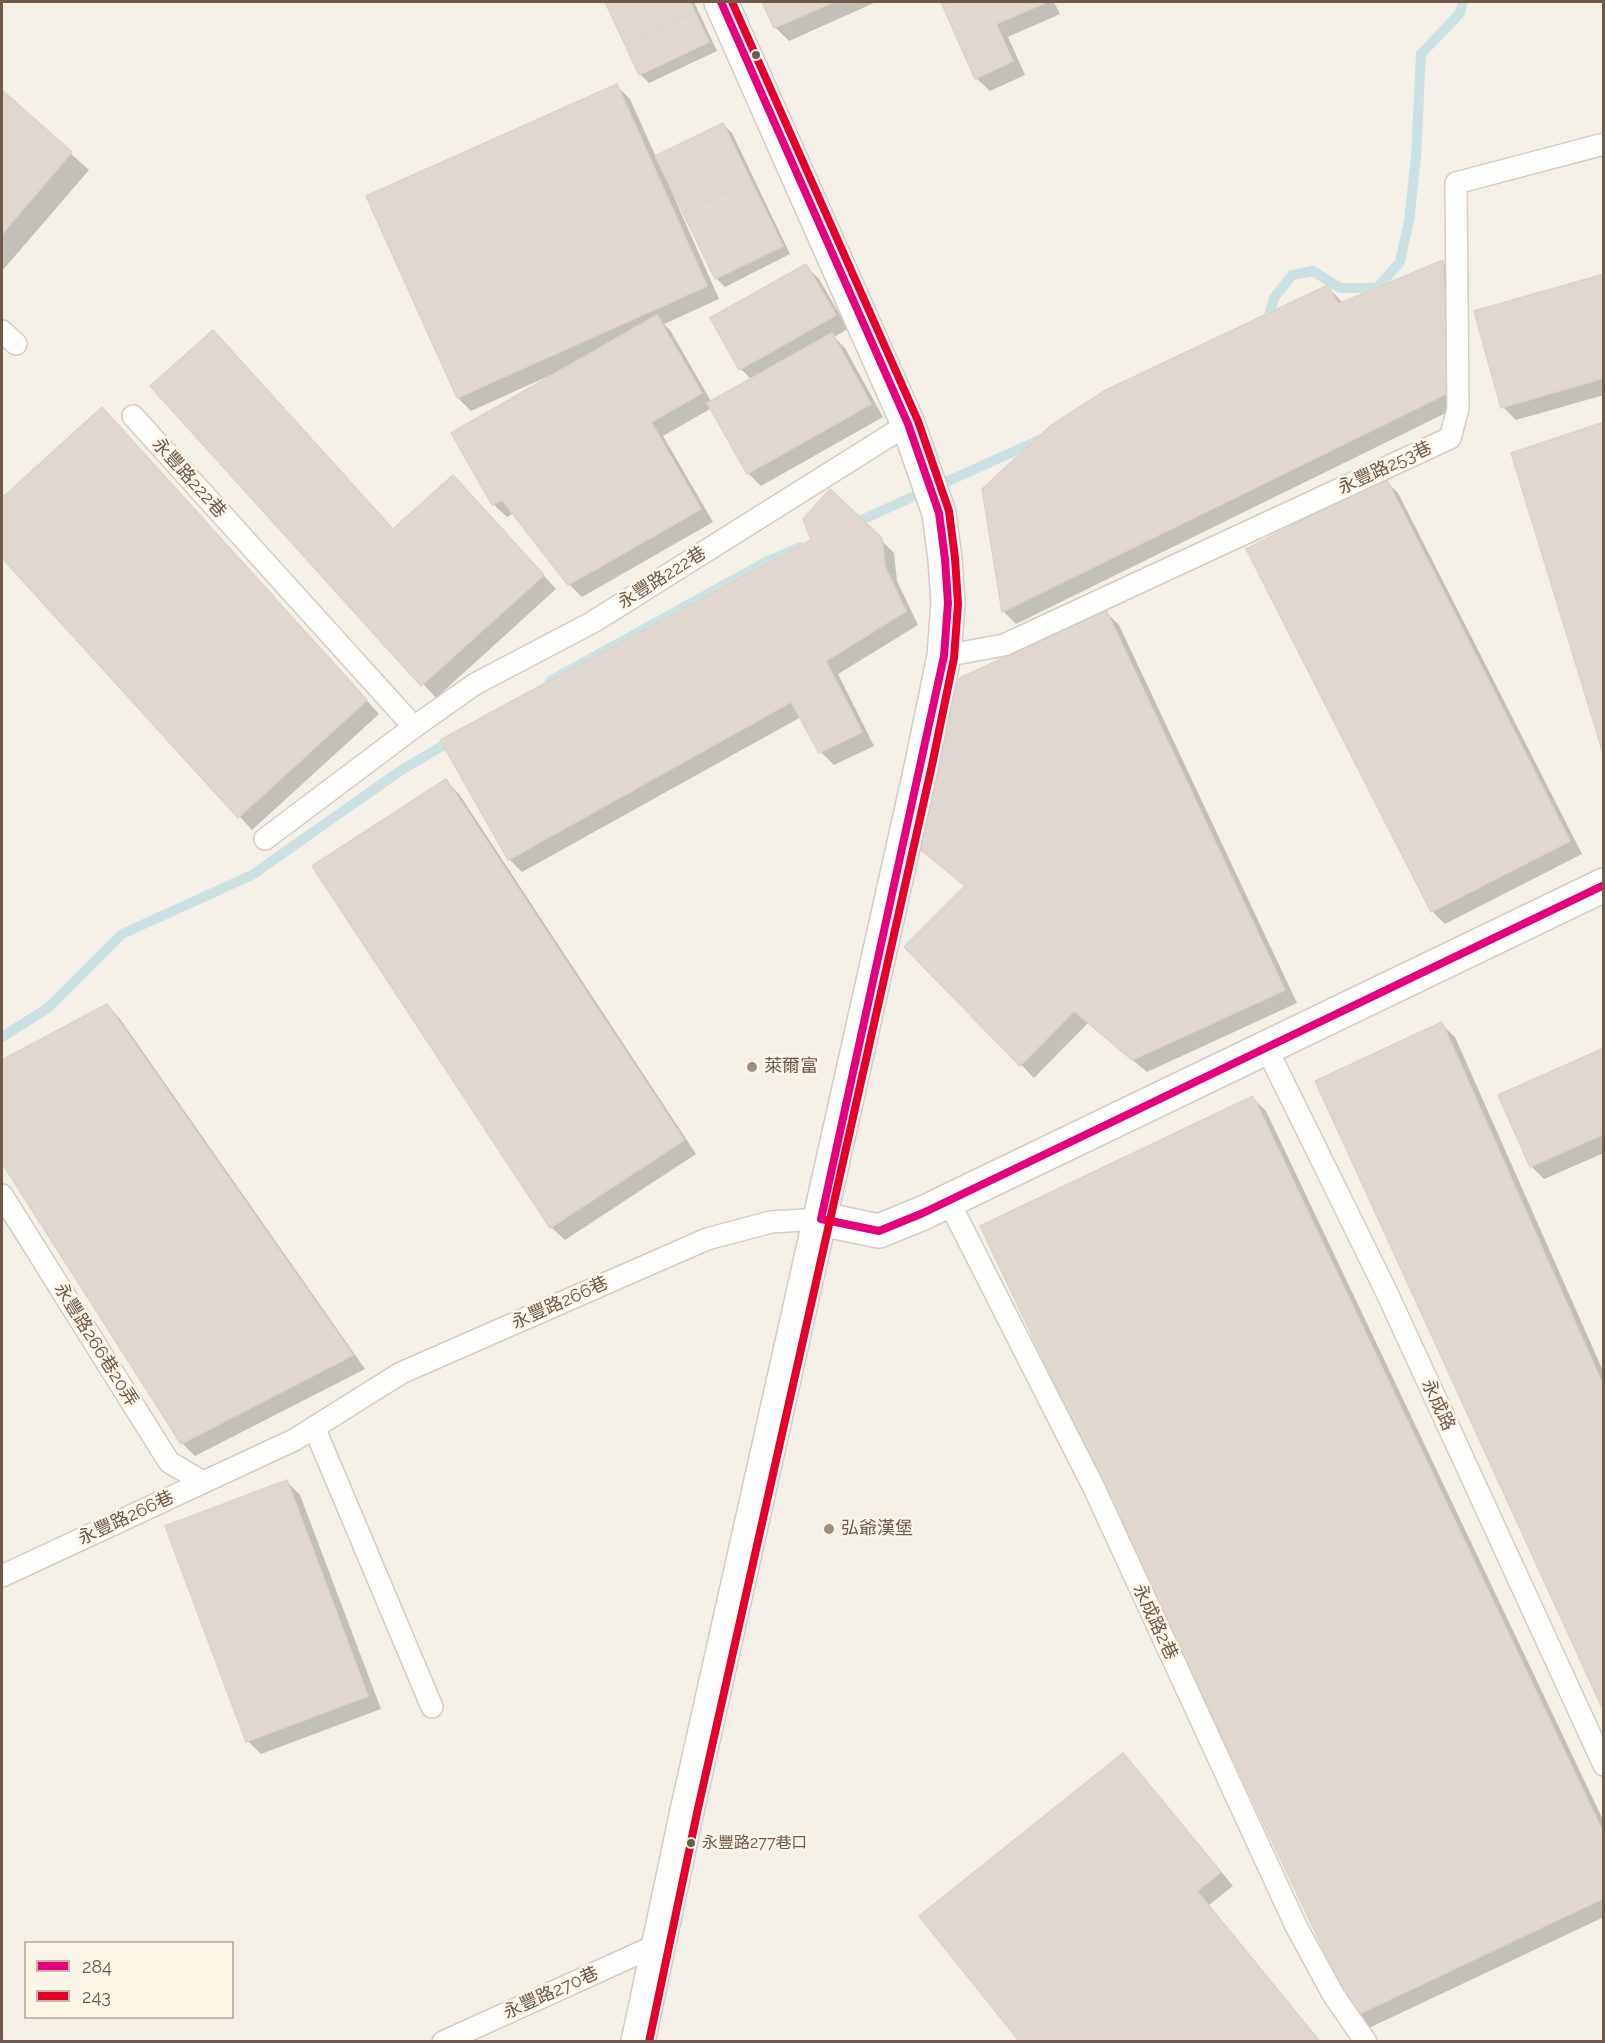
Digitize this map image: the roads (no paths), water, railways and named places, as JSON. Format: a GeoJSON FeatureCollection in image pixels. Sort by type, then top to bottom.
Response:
{"type":"FeatureCollection","features":[{"type":"Feature","properties":{"kind":"street"},"geometry":{"type":"LineString","coordinates":[[638,2042],[692,1788],[821,1220],[944,656],[948,603],[939,513],[908,424],[721,2]]}},
{"type":"Feature","properties":{"kind":"street"},"geometry":{"type":"LineString","coordinates":[[821,1220],[879,1231],[923,1213],[1604,885]]}},
{"type":"Feature","properties":{"kind":"lane","name":"永豐路253巷"},"geometry":{"type":"LineString","coordinates":[[944,656],[1004,645],[1450,438],[1458,409],[1455,183],[1604,144]]}},
{"type":"Feature","properties":{"kind":"lane","name":"永豐路222巷"},"geometry":{"type":"LineString","coordinates":[[133,416],[414,727]]}},
{"type":"Feature","properties":{"kind":"lane","name":"永豐路222巷"},"geometry":{"type":"LineString","coordinates":[[265,839],[475,684],[593,622],[908,424]]}},
{"type":"Feature","properties":{"kind":"lane","name":"永成路"},"geometry":{"type":"LineString","coordinates":[[1266,1047],[1387,1293],[1604,1765]]}},
{"type":"Feature","properties":{"kind":"lane","name":"永豐路266巷20弄"},"geometry":{"type":"LineString","coordinates":[[2,1195],[169,1462],[203,1482]]}},
{"type":"Feature","properties":{"kind":"lane","name":"永成路2巷"},"geometry":{"type":"LineString","coordinates":[[948,1200],[1094,1488],[1296,1926],[1334,1996],[1366,2042]]}},
{"type":"Feature","properties":{"kind":"lane","name":"永豐路266巷"},"geometry":{"type":"LineString","coordinates":[[2,1576],[294,1440],[401,1373],[707,1239],[771,1222],[821,1220]]}},
{"type":"Feature","properties":{"kind":"lane"},"geometry":{"type":"LineString","coordinates":[[314,1427],[432,1707]]}},
{"type":"Feature","properties":{"kind":"lane","name":"永豐路270巷"},"geometry":{"type":"LineString","coordinates":[[443,2042],[659,1944]]}},
{"type":"Feature","properties":{"kind":"waterway"},"geometry":{"type":"LineString","coordinates":[[1266,326],[1274,298],[1292,275],[1313,271],[1340,288],[1377,288],[1400,262],[1409,221],[1416,157],[1421,54],[1460,13],[1463,2]]}},
{"type":"Feature","properties":{"kind":"waterway"},"geometry":{"type":"LineString","coordinates":[[850,525],[1044,438]]}},
{"type":"Feature","properties":{"kind":"waterway"},"geometry":{"type":"LineString","coordinates":[[550,681],[768,561],[800,547]]}},
{"type":"Feature","properties":{"kind":"waterway"},"geometry":{"type":"LineString","coordinates":[[2,1037],[48,1008],[122,934],[252,875],[400,771],[454,739]]}},
{"type":"Feature","properties":{"kind":"place","name":"萊爾富"},"geometry":{"type":"Point","coordinates":[752,1067]}},
{"type":"Feature","properties":{"kind":"place","name":"弘爺漢堡"},"geometry":{"type":"Point","coordinates":[829,1529]}},
{"type":"Feature","properties":{"kind":"place","name":"永豐路277巷口"},"geometry":{"type":"Point","coordinates":[691,1843]}}]}
